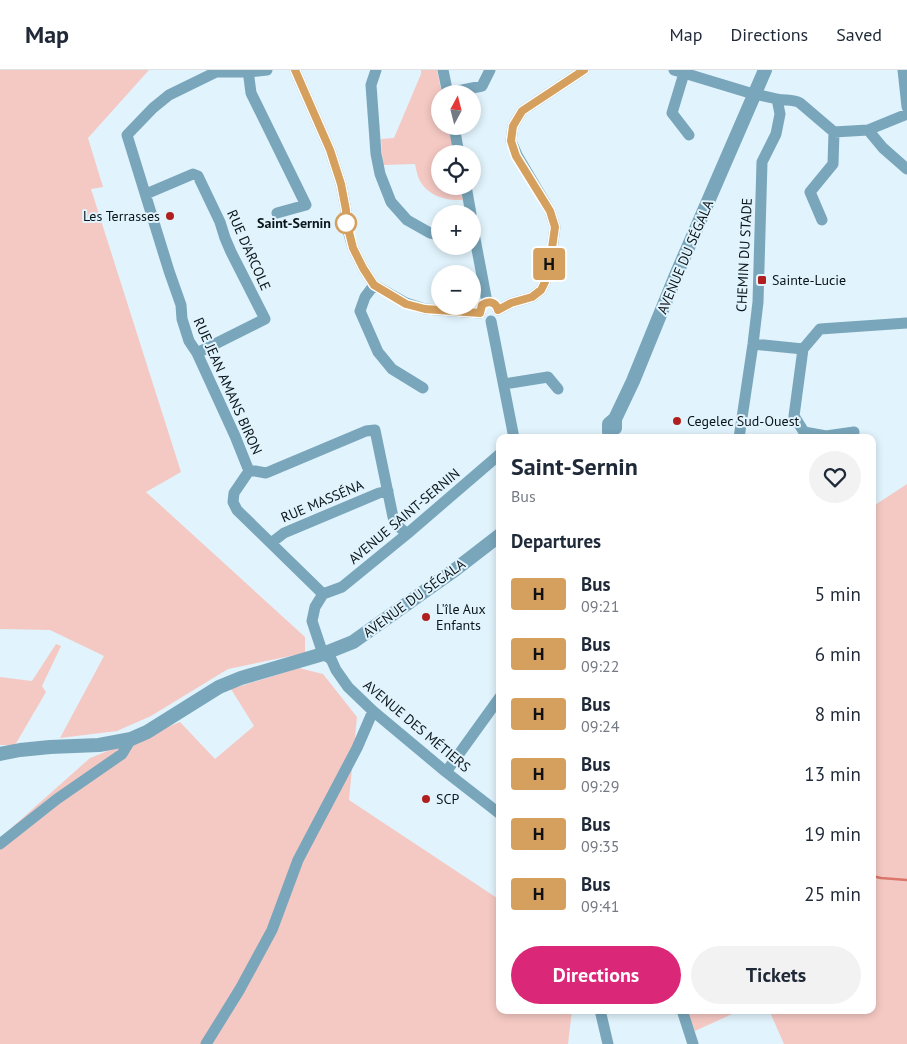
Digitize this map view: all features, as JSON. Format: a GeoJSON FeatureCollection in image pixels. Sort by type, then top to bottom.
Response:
{"type":"FeatureCollection","features":[{"type":"Feature","properties":{"kind":"street","name":"RUE JEAN AMANS BIRON"},"geometry":{"type":"LineString","coordinates":[[267,70],[216,72],[169,95],[127,134],[181,305],[184,326],[235,436],[248,471],[234,493],[233,502],[238,510],[323,594]]}},
{"type":"Feature","properties":{"kind":"street"},"geometry":{"type":"LineString","coordinates":[[294,70],[330,150],[341,184],[346,220],[353,248],[363,268],[374,285],[406,304],[431,309]]}},
{"type":"Feature","properties":{"kind":"street"},"geometry":{"type":"LineString","coordinates":[[376,70],[371,85],[376,154],[380,174],[391,202],[407,220],[431,233]]}},
{"type":"Feature","properties":{"kind":"street"},"geometry":{"type":"LineString","coordinates":[[443,70],[446,85]]}},
{"type":"Feature","properties":{"kind":"street"},"geometry":{"type":"LineString","coordinates":[[481,86],[490,70]]}},
{"type":"Feature","properties":{"kind":"street"},"geometry":{"type":"LineString","coordinates":[[498,310],[511,303],[532,297],[541,290],[547,274],[555,227],[550,211],[516,156],[511,141],[513,126],[522,111],[584,70]]}},
{"type":"Feature","properties":{"kind":"street","name":"AVENUE DU SÉGALA"},"geometry":{"type":"LineString","coordinates":[[607,434],[609,424],[615,419],[633,381],[677,273],[765,70]]}},
{"type":"Feature","properties":{"kind":"street"},"geometry":{"type":"LineString","coordinates":[[902,70],[907,107]]}},
{"type":"Feature","properties":{"kind":"street"},"geometry":{"type":"LineString","coordinates":[[248,71],[252,93],[306,205],[277,213]]}},
{"type":"Feature","properties":{"kind":"street"},"geometry":{"type":"LineString","coordinates":[[689,135],[672,113],[681,71],[754,94],[783,101],[796,100],[834,132],[868,130],[907,114]]}},
{"type":"Feature","properties":{"kind":"street","name":"CHEMIN DU STADE"},"geometry":{"type":"LineString","coordinates":[[739,434],[758,302],[762,162],[776,134],[780,114],[777,99]]}},
{"type":"Feature","properties":{"kind":"street"},"geometry":{"type":"LineString","coordinates":[[868,130],[883,148],[907,169]]}},
{"type":"Feature","properties":{"kind":"street"},"geometry":{"type":"LineString","coordinates":[[822,220],[810,192],[833,164],[834,132]]}},
{"type":"Feature","properties":{"kind":"street","name":"RUE D'ARCOLE"},"geometry":{"type":"LineString","coordinates":[[146,194],[193,174],[198,176],[220,222],[231,252],[264,319],[197,353]]}},
{"type":"Feature","properties":{"kind":"street"},"geometry":{"type":"LineString","coordinates":[[478,255],[487,302]]}},
{"type":"Feature","properties":{"kind":"street"},"geometry":{"type":"LineString","coordinates":[[374,285],[365,297],[360,311],[378,352],[392,369],[423,388]]}},
{"type":"Feature","properties":{"kind":"street"},"geometry":{"type":"LineString","coordinates":[[481,309],[482,305],[487,302],[496,305],[498,310],[496,318],[491,321],[485,320],[481,315]]}},
{"type":"Feature","properties":{"kind":"street"},"geometry":{"type":"LineString","coordinates":[[491,321],[513,434]]}},
{"type":"Feature","properties":{"kind":"street"},"geometry":{"type":"LineString","coordinates":[[815,434],[804,432],[794,416],[803,349],[820,329],[907,323]]}},
{"type":"Feature","properties":{"kind":"street"},"geometry":{"type":"LineString","coordinates":[[753,344],[803,349]]}},
{"type":"Feature","properties":{"kind":"street"},"geometry":{"type":"LineString","coordinates":[[504,384],[548,376],[558,389]]}},
{"type":"Feature","properties":{"kind":"street"},"geometry":{"type":"LineString","coordinates":[[248,471],[266,474],[366,431],[375,430],[393,517],[397,525],[407,534]]}},
{"type":"Feature","properties":{"kind":"street"},"geometry":{"type":"LineString","coordinates":[[840,434],[854,432]]}},
{"type":"Feature","properties":{"kind":"street","name":"AVENUE SAINT-SERNIN"},"geometry":{"type":"LineString","coordinates":[[323,594],[342,587],[496,457]]}},
{"type":"Feature","properties":{"kind":"street","name":"RUE MASSÉNA"},"geometry":{"type":"LineString","coordinates":[[271,543],[284,533],[379,493],[388,491]]}},
{"type":"Feature","properties":{"kind":"street","name":"AVENUE DU SÉGALA"},"geometry":{"type":"LineString","coordinates":[[0,754],[50,747],[99,745],[131,739],[147,732],[219,687],[241,678],[323,654],[353,642],[456,569],[496,537]]}},
{"type":"Feature","properties":{"kind":"street"},"geometry":{"type":"LineString","coordinates":[[323,594],[315,607],[312,621],[323,654]]}},
{"type":"Feature","properties":{"kind":"street","name":"AVENUE DES MÉTIERS"},"geometry":{"type":"LineString","coordinates":[[323,654],[331,659],[348,687],[373,711],[496,811]]}},
{"type":"Feature","properties":{"kind":"street"},"geometry":{"type":"LineString","coordinates":[[446,772],[496,703]]}},
{"type":"Feature","properties":{"kind":"street"},"geometry":{"type":"LineString","coordinates":[[206,1044],[272,930],[298,860],[357,748],[373,711]]}},
{"type":"Feature","properties":{"kind":"street"},"geometry":{"type":"LineString","coordinates":[[0,844],[57,799],[122,754],[131,739]]}},
{"type":"Feature","properties":{"kind":"street"},"geometry":{"type":"LineString","coordinates":[[601,1014],[608,1044]]}},
{"type":"Feature","properties":{"kind":"street"},"geometry":{"type":"LineString","coordinates":[[683,1014],[694,1044]]}},
{"type":"Feature","properties":{"kind":"shaded area"},"geometry":{"type":"Polygon","coordinates":[[[0,70],[149,70],[88,138],[103,187],[91,189],[181,472],[146,492],[305,637],[305,653],[228,669],[151,716],[117,731],[60,738],[104,656],[50,630],[0,629],[0,70]]]}},
{"type":"Feature","properties":{"kind":"shaded area"},"geometry":{"type":"Polygon","coordinates":[[[421,70],[437,70],[440,85],[431,85],[431,135],[451,135],[452,145],[431,145],[431,192],[422,185],[415,164],[383,165],[381,139],[394,138],[421,70]]]}},
{"type":"Feature","properties":{"kind":"shaded area"},"geometry":{"type":"Polygon","coordinates":[[[436,195],[462,195],[463,200],[450,200],[436,195]]]}},
{"type":"Feature","properties":{"kind":"shaded area"},"geometry":{"type":"Polygon","coordinates":[[[907,484],[907,1044],[784,1044],[771,1014],[876,1014],[876,504],[907,484]]]}},
{"type":"Feature","properties":{"kind":"shaded area"},"geometry":{"type":"Polygon","coordinates":[[[56,644],[61,646],[42,686],[46,692],[15,745],[0,745],[0,677],[32,681],[56,644]]]}},
{"type":"Feature","properties":{"kind":"shaded area"},"geometry":{"type":"Polygon","coordinates":[[[299,668],[323,674],[357,717],[349,800],[496,897],[496,1014],[572,1014],[568,1044],[0,1044],[0,838],[90,758],[180,722],[215,759],[254,726],[231,689],[299,668]]]}},
{"type":"Feature","properties":{"kind":"shaded area"},"geometry":{"type":"Polygon","coordinates":[[[687,1014],[732,1014],[695,1031],[687,1014]]]}},
{"type":"Feature","properties":{"kind":"waterway"},"geometry":{"type":"LineString","coordinates":[[876,877],[907,880]]}},
{"type":"Feature","properties":{"kind":"bus line","name":"H"},"geometry":{"type":"LineString","coordinates":[[295,70],[330,150],[345,199],[346,220],[353,248],[374,285],[406,304],[425,309],[480,313],[482,305],[487,302],[496,305],[498,310],[511,303],[532,297],[541,290],[545,282],[555,227],[550,211],[516,156],[511,141],[513,126],[522,111],[584,70]]}},
{"type":"Feature","properties":{"kind":"place","name":"Les Terrasses"},"geometry":{"type":"Point","coordinates":[170,216]}},
{"type":"Feature","properties":{"kind":"place","name":"Saint-Sernin"},"geometry":{"type":"Point","coordinates":[346,223]}},
{"type":"Feature","properties":{"kind":"place","name":"Sainte-Lucie"},"geometry":{"type":"Point","coordinates":[762,280]}},
{"type":"Feature","properties":{"kind":"place","name":"Cegelec Sud-Ouest"},"geometry":{"type":"Point","coordinates":[677,421]}},
{"type":"Feature","properties":{"kind":"place","name":"L'île Aux Enfants"},"geometry":{"type":"Point","coordinates":[426,617]}},
{"type":"Feature","properties":{"kind":"place","name":"SCP"},"geometry":{"type":"Point","coordinates":[426,799]}}]}
